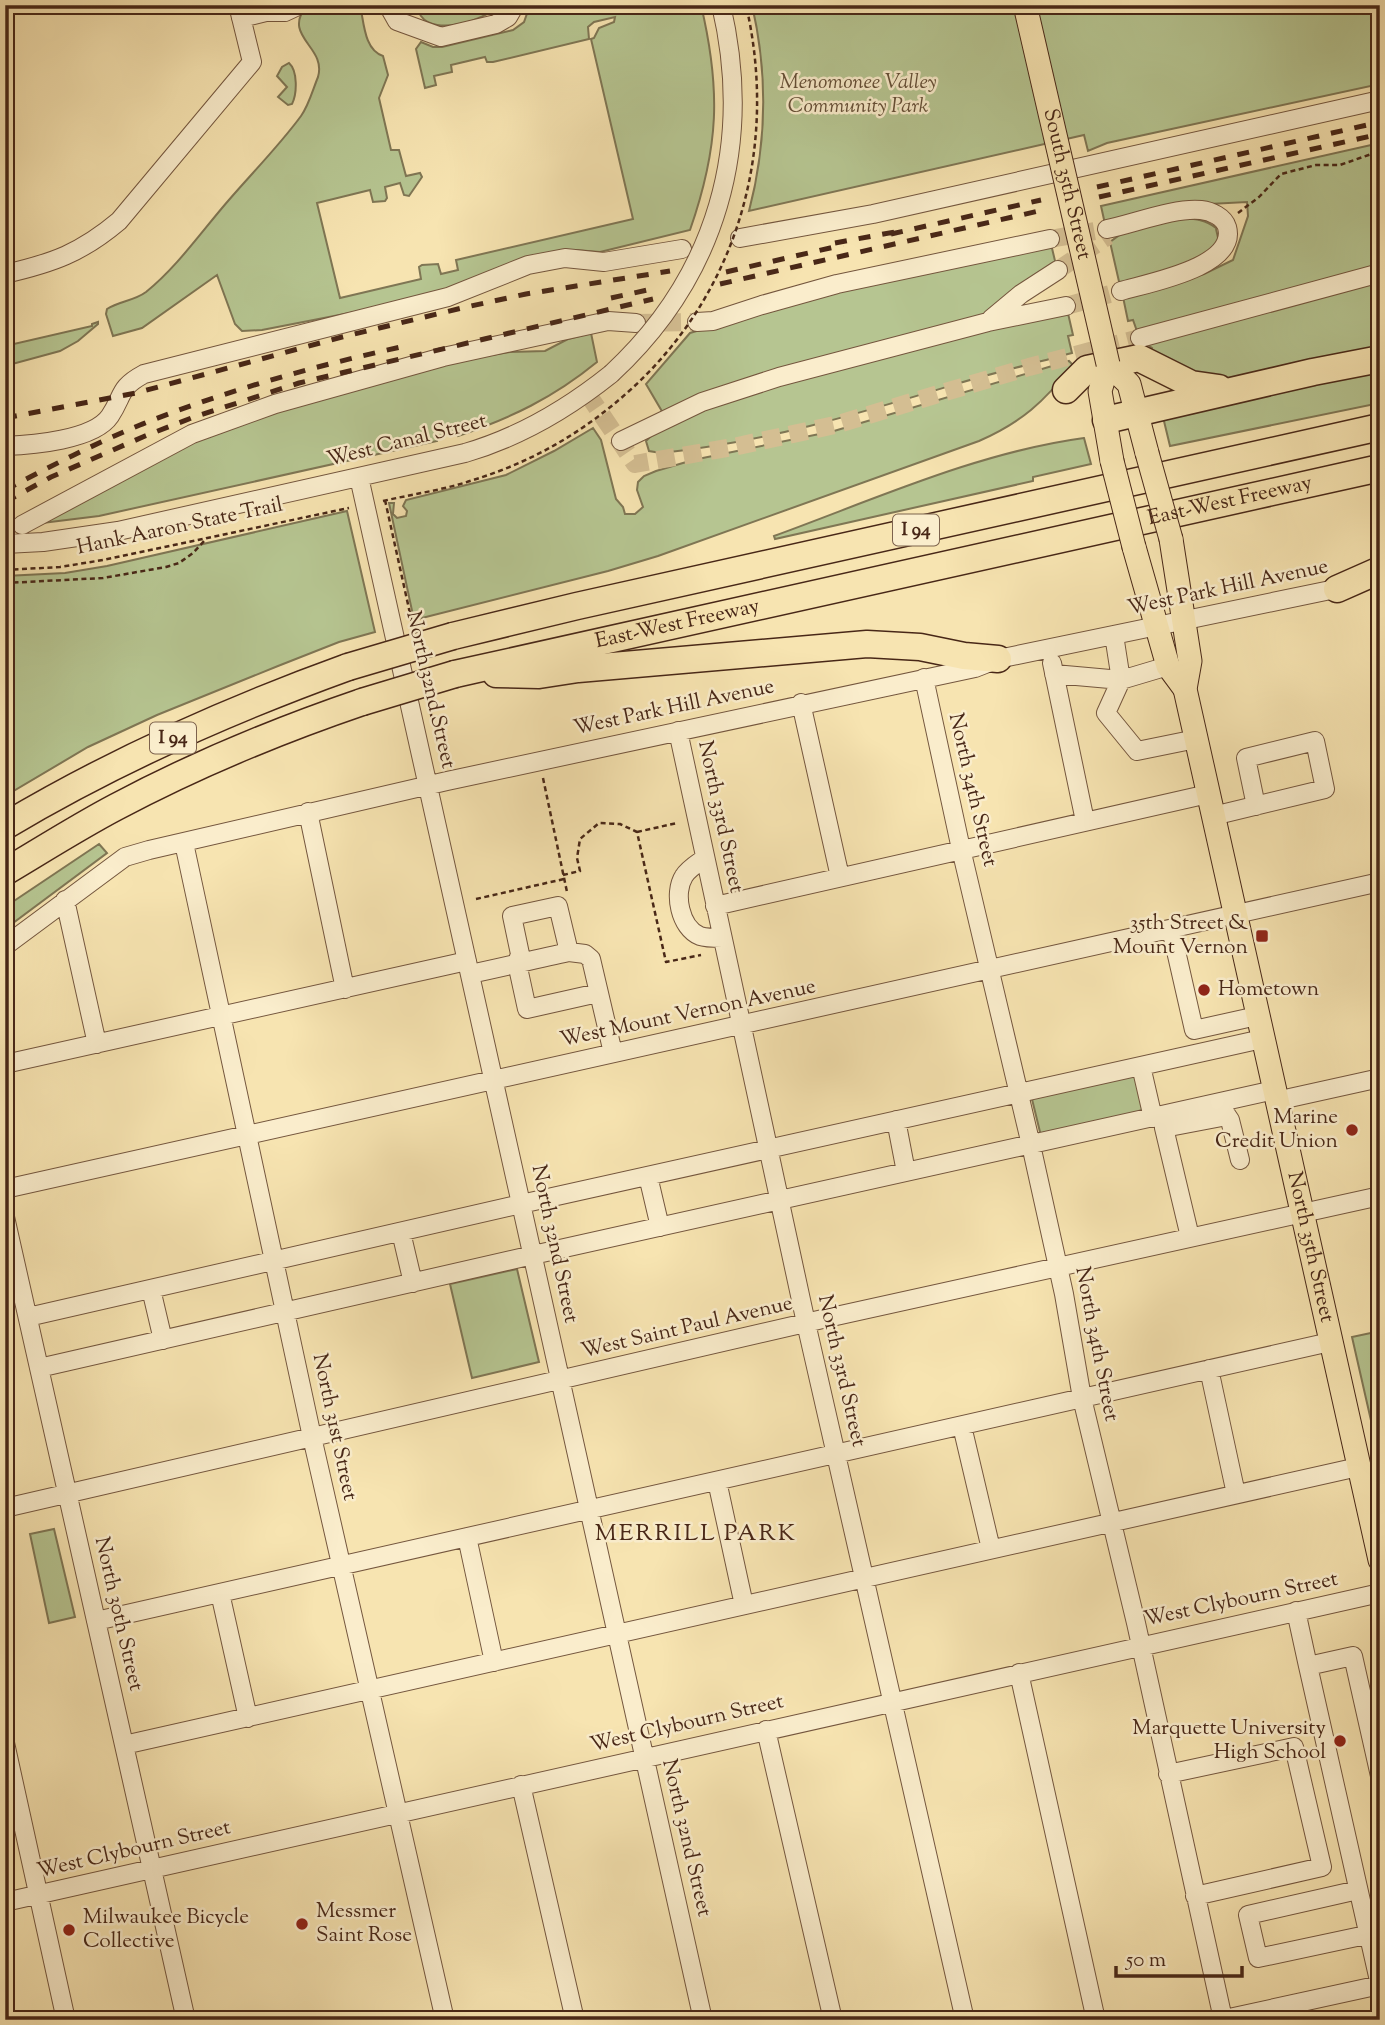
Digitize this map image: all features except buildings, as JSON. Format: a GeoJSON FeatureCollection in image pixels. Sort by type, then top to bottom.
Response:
{"type":"FeatureCollection","features":[{"type":"Feature","properties":{"kind":"highway"},"geometry":{"type":"LineString","coordinates":[[1066,390],[1087,369],[1139,358],[1191,384],[1242,388]]}},
{"type":"Feature","properties":{"kind":"highway"},"geometry":{"type":"LineString","coordinates":[[1106,419],[1380,359]]}},
{"type":"Feature","properties":{"kind":"highway","name":"East-West Freeway"},"geometry":{"type":"LineString","coordinates":[[5,826],[129,758],[230,712],[348,667],[453,636],[1380,427]]}},
{"type":"Feature","properties":{"kind":"highway","name":"East-West Freeway"},"geometry":{"type":"LineString","coordinates":[[5,872],[151,788],[290,727],[455,674],[1380,468]]}},
{"type":"Feature","properties":{"kind":"highway"},"geometry":{"type":"LineString","coordinates":[[1337,589],[1380,570]]}},
{"type":"Feature","properties":{"kind":"highway"},"geometry":{"type":"LineString","coordinates":[[455,674],[539,675],[578,669],[867,644],[920,647],[964,656],[998,659]]}},
{"type":"Feature","properties":{"kind":"highway"},"geometry":{"type":"LineString","coordinates":[[5,885],[42,850]]}},
{"type":"Feature","properties":{"kind":"main road","name":"South 35th Street"},"geometry":{"type":"LineString","coordinates":[[1025,5],[1108,364]]}},
{"type":"Feature","properties":{"kind":"main road","name":"North 35th Street"},"geometry":{"type":"LineString","coordinates":[[1185,689],[1168,666],[1112,461],[1100,391],[1108,364],[1129,384],[1171,539],[1189,660],[1185,689],[1380,1560]]}},
{"type":"Feature","properties":{"kind":"street"},"geometry":{"type":"LineString","coordinates":[[5,274],[48,264],[73,253],[97,239],[119,221],[252,62],[239,9],[272,9],[285,12],[300,5]]}},
{"type":"Feature","properties":{"kind":"street"},"geometry":{"type":"LineString","coordinates":[[392,13],[430,34],[441,37],[496,24],[508,17],[515,5]]}},
{"type":"Feature","properties":{"kind":"street","name":"West Canal Street"},"geometry":{"type":"LineString","coordinates":[[5,544],[81,538],[154,524],[464,453],[498,442],[565,409],[611,374],[641,345],[679,293],[701,252],[719,203],[730,153],[734,99],[721,5]]}},
{"type":"Feature","properties":{"kind":"street"},"geometry":{"type":"LineString","coordinates":[[740,238],[873,214],[1380,100]]}},
{"type":"Feature","properties":{"kind":"street"},"geometry":{"type":"LineString","coordinates":[[1112,230],[1201,209],[1212,213],[1224,223],[1227,239],[1223,250],[1211,261],[1121,291]]}},
{"type":"Feature","properties":{"kind":"street"},"geometry":{"type":"LineString","coordinates":[[698,322],[713,321],[837,284],[1050,239]]}},
{"type":"Feature","properties":{"kind":"street"},"geometry":{"type":"LineString","coordinates":[[5,446],[58,440],[79,435],[103,424],[126,386],[144,374],[448,296],[528,265],[565,258],[604,262],[682,249]]}},
{"type":"Feature","properties":{"kind":"street"},"geometry":{"type":"LineString","coordinates":[[988,322],[1021,294],[1058,270]]}},
{"type":"Feature","properties":{"kind":"street"},"geometry":{"type":"LineString","coordinates":[[1140,338],[1380,273]]}},
{"type":"Feature","properties":{"kind":"street"},"geometry":{"type":"LineString","coordinates":[[621,441],[702,402],[727,393],[821,365],[988,322],[1066,306]]}},
{"type":"Feature","properties":{"kind":"street"},"geometry":{"type":"LineString","coordinates":[[22,525],[192,434],[275,404],[443,357],[608,321],[636,323]]}},
{"type":"Feature","properties":{"kind":"street","name":"North 32nd Street"},"geometry":{"type":"LineString","coordinates":[[359,477],[704,2020]]}},
{"type":"Feature","properties":{"kind":"street","name":"West Park Hill Avenue"},"geometry":{"type":"LineString","coordinates":[[5,946],[125,857],[428,785],[975,668],[998,659],[1380,580]]}},
{"type":"Feature","properties":{"kind":"street"},"geometry":{"type":"LineString","coordinates":[[1114,635],[1121,680],[1106,713],[1137,751],[1196,739]]}},
{"type":"Feature","properties":{"kind":"street"},"geometry":{"type":"LineString","coordinates":[[1049,650],[1085,821]]}},
{"type":"Feature","properties":{"kind":"street"},"geometry":{"type":"LineString","coordinates":[[1054,674],[1121,680],[1168,666]]}},
{"type":"Feature","properties":{"kind":"street","name":"North 34th Street"},"geometry":{"type":"LineString","coordinates":[[924,678],[961,849],[1031,1145],[1082,1398],[1195,1896],[1229,2019]]}},
{"type":"Feature","properties":{"kind":"street"},"geometry":{"type":"LineString","coordinates":[[801,704],[840,877]]}},
{"type":"Feature","properties":{"kind":"street","name":"North 33rd Street"},"geometry":{"type":"LineString","coordinates":[[678,731],[806,1323],[965,2020]]}},
{"type":"Feature","properties":{"kind":"street"},"geometry":{"type":"LineString","coordinates":[[715,906],[1085,821],[1210,805],[1256,806],[1325,789],[1315,741],[1246,758],[1256,806]]}},
{"type":"Feature","properties":{"kind":"street"},"geometry":{"type":"LineString","coordinates":[[308,812],[345,989]]}},
{"type":"Feature","properties":{"kind":"street","name":"North 31st Street"},"geometry":{"type":"LineString","coordinates":[[184,843],[312,1437],[445,2020]]}},
{"type":"Feature","properties":{"kind":"street"},"geometry":{"type":"LineString","coordinates":[[705,858],[684,874],[679,902],[690,929],[701,936],[722,938]]}},
{"type":"Feature","properties":{"kind":"street","name":"West Mount Vernon Avenue"},"geometry":{"type":"LineString","coordinates":[[5,1189],[1380,882]]}},
{"type":"Feature","properties":{"kind":"street"},"geometry":{"type":"LineString","coordinates":[[65,900],[97,1044]]}},
{"type":"Feature","properties":{"kind":"street"},"geometry":{"type":"LineString","coordinates":[[569,952],[558,906],[512,916],[520,954],[517,963],[527,1009],[598,993]]}},
{"type":"Feature","properties":{"kind":"street"},"geometry":{"type":"LineString","coordinates":[[1171,929],[1194,1030],[1260,1028]]}},
{"type":"Feature","properties":{"kind":"street"},"geometry":{"type":"LineString","coordinates":[[5,1064],[345,989],[468,968],[517,963],[569,952],[585,954],[591,959],[613,1053]]}},
{"type":"Feature","properties":{"kind":"street"},"geometry":{"type":"LineString","coordinates":[[28,1317],[1141,1066],[1260,1028]]}},
{"type":"Feature","properties":{"kind":"street"},"geometry":{"type":"LineString","coordinates":[[1141,1066],[1153,1118]]}},
{"type":"Feature","properties":{"kind":"street"},"geometry":{"type":"LineString","coordinates":[[1190,1237],[1164,1128],[1275,1096],[1380,1078]]}},
{"type":"Feature","properties":{"kind":"street"},"geometry":{"type":"LineString","coordinates":[[39,1368],[1153,1118],[1224,1109]]}},
{"type":"Feature","properties":{"kind":"street"},"geometry":{"type":"LineString","coordinates":[[1224,1109],[1230,1120],[1240,1160]]}},
{"type":"Feature","properties":{"kind":"street"},"geometry":{"type":"LineString","coordinates":[[896,1120],[906,1172]]}},
{"type":"Feature","properties":{"kind":"street"},"geometry":{"type":"LineString","coordinates":[[648,1176],[660,1227]]}},
{"type":"Feature","properties":{"kind":"street","name":"West Saint Paul Avenue"},"geometry":{"type":"LineString","coordinates":[[5,1508],[806,1323],[1380,1196]]}},
{"type":"Feature","properties":{"kind":"street","name":"North 30th Street"},"geometry":{"type":"LineString","coordinates":[[5,1217],[186,2020]]}},
{"type":"Feature","properties":{"kind":"street"},"geometry":{"type":"LineString","coordinates":[[401,1232],[413,1283]]}},
{"type":"Feature","properties":{"kind":"street"},"geometry":{"type":"LineString","coordinates":[[151,1289],[163,1340]]}},
{"type":"Feature","properties":{"kind":"street"},"geometry":{"type":"LineString","coordinates":[[96,1621],[1330,1342]]}},
{"type":"Feature","properties":{"kind":"street"},"geometry":{"type":"LineString","coordinates":[[1209,1369],[1236,1494]]}},
{"type":"Feature","properties":{"kind":"street"},"geometry":{"type":"LineString","coordinates":[[962,1426],[991,1549]]}},
{"type":"Feature","properties":{"kind":"street"},"geometry":{"type":"LineString","coordinates":[[124,1745],[1358,1466]]}},
{"type":"Feature","properties":{"kind":"street"},"geometry":{"type":"LineString","coordinates":[[717,1481],[744,1605]]}},
{"type":"Feature","properties":{"kind":"street"},"geometry":{"type":"LineString","coordinates":[[467,1537],[494,1662]]}},
{"type":"Feature","properties":{"kind":"street"},"geometry":{"type":"LineString","coordinates":[[220,1593],[248,1718]]}},
{"type":"Feature","properties":{"kind":"street","name":"West Clybourn Street"},"geometry":{"type":"LineString","coordinates":[[5,1902],[1380,1593]]}},
{"type":"Feature","properties":{"kind":"street"},"geometry":{"type":"LineString","coordinates":[[1229,2019],[1380,1985],[1374,1933],[1358,1890],[1296,1611]]}},
{"type":"Feature","properties":{"kind":"street"},"geometry":{"type":"LineString","coordinates":[[1308,1666],[1353,1656],[1380,1776]]}},
{"type":"Feature","properties":{"kind":"street"},"geometry":{"type":"LineString","coordinates":[[1018,1673],[1096,2020]]}},
{"type":"Feature","properties":{"kind":"street"},"geometry":{"type":"LineString","coordinates":[[766,1730],[833,2020]]}},
{"type":"Feature","properties":{"kind":"street"},"geometry":{"type":"LineString","coordinates":[[5,1743],[66,2020]]}},
{"type":"Feature","properties":{"kind":"street"},"geometry":{"type":"LineString","coordinates":[[1168,1774],[1294,1747],[1322,1867],[1195,1896]]}},
{"type":"Feature","properties":{"kind":"street"},"geometry":{"type":"LineString","coordinates":[[521,1785],[575,2020]]}},
{"type":"Feature","properties":{"kind":"street"},"geometry":{"type":"LineString","coordinates":[[1358,1890],[1248,1915],[1258,1958],[1374,1933]]}},
{"type":"Feature","properties":{"kind":"path"},"geometry":{"type":"LineString","coordinates":[[1224,223],[1259,197],[1281,174],[1316,165],[1340,165],[1380,150]]}},
{"type":"Feature","properties":{"kind":"path"},"geometry":{"type":"LineString","coordinates":[[381,501],[472,481],[527,460],[558,445],[591,424],[628,392]]}},
{"type":"Feature","properties":{"kind":"path","name":"Hank Aaron State Trail"},"geometry":{"type":"LineString","coordinates":[[5,570],[84,564],[359,506]]}},
{"type":"Feature","properties":{"kind":"path"},"geometry":{"type":"LineString","coordinates":[[5,583],[103,578],[166,567],[193,554],[208,537]]}},
{"type":"Feature","properties":{"kind":"path"},"geometry":{"type":"LineString","coordinates":[[476,899],[580,871],[580,839],[599,823],[620,824],[637,832],[677,823]]}},
{"type":"Feature","properties":{"kind":"path"},"geometry":{"type":"LineString","coordinates":[[637,832],[666,962],[706,954]]}},
{"type":"Feature","properties":{"kind":"green space"},"geometry":{"type":"Polygon","coordinates":[[[307,5],[360,5],[368,42],[383,56],[388,75],[379,98],[391,150],[399,150],[406,176],[420,173],[422,177],[409,196],[404,195],[400,183],[385,187],[385,201],[373,202],[370,190],[317,203],[340,298],[421,279],[419,267],[422,265],[438,264],[441,274],[458,270],[456,260],[633,219],[591,39],[599,28],[614,22],[615,17],[594,22],[588,27],[589,39],[493,62],[487,62],[485,57],[451,65],[452,72],[434,76],[436,85],[425,88],[416,49],[421,42],[442,47],[513,30],[524,22],[530,5],[701,5],[712,64],[714,118],[707,172],[690,230],[600,252],[576,250],[460,287],[365,310],[262,330],[242,331],[235,324],[217,275],[142,328],[113,336],[107,309],[146,292],[168,271],[304,112],[318,77],[319,66],[301,34],[299,25],[300,16],[307,5]]]}},
{"type":"Feature","properties":{"kind":"green space"},"geometry":{"type":"Polygon","coordinates":[[[417,5],[498,5],[472,21],[448,26],[428,22],[421,16],[417,5]]]}},
{"type":"Feature","properties":{"kind":"green space","name":"Menomonee Valley Community Park"},"geometry":{"type":"Polygon","coordinates":[[[752,5],[1380,5],[1380,84],[1107,143],[1088,151],[1084,135],[749,211],[759,159],[763,108],[761,57],[752,5]]]}},
{"type":"Feature","properties":{"kind":"green space"},"geometry":{"type":"Polygon","coordinates":[[[289,63],[294,71],[296,89],[292,104],[288,105],[278,97],[287,87],[277,76],[282,67],[289,63]]]}},
{"type":"Feature","properties":{"kind":"green space"},"geometry":{"type":"Polygon","coordinates":[[[1380,143],[1380,269],[1138,334],[1133,320],[1128,321],[1123,297],[1204,274],[1233,260],[1248,216],[1247,202],[1209,204],[1105,224],[1101,206],[1380,143]]]}},
{"type":"Feature","properties":{"kind":"green space"},"geometry":{"type":"Polygon","coordinates":[[[1177,218],[1202,221],[1216,228],[1218,239],[1214,248],[1191,263],[1120,286],[1110,242],[1125,231],[1177,218]]]}},
{"type":"Feature","properties":{"kind":"green space"},"geometry":{"type":"Polygon","coordinates":[[[1051,244],[1056,265],[990,315],[663,413],[646,384],[690,333],[838,289],[1051,244]]]}},
{"type":"Feature","properties":{"kind":"green space"},"geometry":{"type":"Polygon","coordinates":[[[1380,278],[1380,350],[1236,379],[1196,375],[1150,352],[1152,348],[1144,342],[1380,278]]]}},
{"type":"Feature","properties":{"kind":"green space"},"geometry":{"type":"Polygon","coordinates":[[[1067,309],[1073,335],[1068,336],[1072,353],[773,435],[661,453],[649,451],[646,441],[656,431],[683,416],[762,386],[1067,309]]]}},
{"type":"Feature","properties":{"kind":"green space"},"geometry":{"type":"Polygon","coordinates":[[[98,322],[78,341],[60,351],[5,366],[5,346],[92,326],[98,322]]]}},
{"type":"Feature","properties":{"kind":"green space"},"geometry":{"type":"Polygon","coordinates":[[[591,333],[597,362],[581,375],[531,406],[458,436],[456,432],[437,437],[437,441],[99,516],[34,524],[147,461],[255,417],[448,362],[510,352],[545,351],[568,339],[591,333]]]}},
{"type":"Feature","properties":{"kind":"green space"},"geometry":{"type":"Polygon","coordinates":[[[1069,361],[1073,365],[1031,410],[979,441],[658,556],[414,620],[389,503],[394,503],[393,514],[397,518],[406,516],[407,511],[403,506],[406,500],[506,475],[593,428],[601,440],[616,499],[625,514],[635,514],[643,507],[637,490],[638,482],[656,471],[693,460],[834,431],[1069,361]]]}},
{"type":"Feature","properties":{"kind":"green space"},"geometry":{"type":"Polygon","coordinates":[[[1380,369],[1380,403],[1170,446],[1163,417],[1380,369]]]}},
{"type":"Feature","properties":{"kind":"green space"},"geometry":{"type":"Polygon","coordinates":[[[1084,438],[1091,464],[1033,477],[1033,481],[775,539],[774,536],[966,466],[1005,454],[1084,438]]]}},
{"type":"Feature","properties":{"kind":"green space"},"geometry":{"type":"Polygon","coordinates":[[[347,511],[375,632],[339,642],[157,715],[88,747],[5,796],[5,576],[65,573],[107,566],[347,511]]]}},
{"type":"Feature","properties":{"kind":"green space"},"geometry":{"type":"Polygon","coordinates":[[[99,844],[107,853],[5,929],[5,907],[99,844]]]}},
{"type":"Feature","properties":{"kind":"green space"},"geometry":{"type":"Polygon","coordinates":[[[1136,1074],[1146,1114],[1041,1136],[1031,1095],[1136,1074]]]}},
{"type":"Feature","properties":{"kind":"green space"},"geometry":{"type":"Polygon","coordinates":[[[517,1269],[539,1362],[472,1378],[450,1284],[517,1269]]]}},
{"type":"Feature","properties":{"kind":"green space"},"geometry":{"type":"Polygon","coordinates":[[[1380,1331],[1380,1460],[1352,1337],[1380,1331]]]}},
{"type":"Feature","properties":{"kind":"green space"},"geometry":{"type":"Polygon","coordinates":[[[54,1529],[75,1617],[49,1623],[30,1534],[54,1529]]]}},
{"type":"Feature","properties":{"kind":"tunnel"},"geometry":{"type":"LineString","coordinates":[[1050,239],[1107,229]]}},
{"type":"Feature","properties":{"kind":"tunnel"},"geometry":{"type":"LineString","coordinates":[[1058,270],[1108,236]]}},
{"type":"Feature","properties":{"kind":"tunnel"},"geometry":{"type":"LineString","coordinates":[[1066,306],[1121,291]]}},
{"type":"Feature","properties":{"kind":"tunnel"},"geometry":{"type":"LineString","coordinates":[[636,323],[697,322]]}},
{"type":"Feature","properties":{"kind":"tunnel"},"geometry":{"type":"LineString","coordinates":[[587,393],[635,464],[835,425],[1029,367],[1140,338]]}},
{"type":"Feature","properties":{"kind":"railway"},"geometry":{"type":"LineString","coordinates":[[1097,187],[1380,122]]}},
{"type":"Feature","properties":{"kind":"railway"},"geometry":{"type":"LineString","coordinates":[[1099,197],[1380,134]]}},
{"type":"Feature","properties":{"kind":"railway"},"geometry":{"type":"LineString","coordinates":[[891,234],[1041,200]]}},
{"type":"Feature","properties":{"kind":"railway"},"geometry":{"type":"LineString","coordinates":[[720,284],[1043,210]]}},
{"type":"Feature","properties":{"kind":"railway"},"geometry":{"type":"LineString","coordinates":[[835,243],[900,231]]}},
{"type":"Feature","properties":{"kind":"railway"},"geometry":{"type":"LineString","coordinates":[[726,272],[843,245]]}},
{"type":"Feature","properties":{"kind":"railway"},"geometry":{"type":"LineString","coordinates":[[5,418],[136,393],[342,337],[462,308],[526,294],[670,271]]}},
{"type":"Feature","properties":{"kind":"railway"},"geometry":{"type":"LineString","coordinates":[[611,298],[652,289]]}},
{"type":"Feature","properties":{"kind":"railway"},"geometry":{"type":"LineString","coordinates":[[5,502],[51,477],[145,436],[299,383],[653,299]]}},
{"type":"Feature","properties":{"kind":"railway"},"geometry":{"type":"LineString","coordinates":[[5,490],[106,440],[173,412],[273,379],[410,345]]}},
{"type":"Feature","properties":{"kind":"place","name":"35th Street & Mount Vernon"},"geometry":{"type":"Point","coordinates":[1262,936]}},
{"type":"Feature","properties":{"kind":"place","name":"Hometown"},"geometry":{"type":"Point","coordinates":[1204,990]}},
{"type":"Feature","properties":{"kind":"place","name":"Marine Credit Union"},"geometry":{"type":"Point","coordinates":[1352,1130]}},
{"type":"Feature","properties":{"kind":"place","name":"Marquette University High School"},"geometry":{"type":"Point","coordinates":[1340,1741]}},
{"type":"Feature","properties":{"kind":"place","name":"Messmer Saint Rose"},"geometry":{"type":"Point","coordinates":[302,1924]}},
{"type":"Feature","properties":{"kind":"place","name":"Milwaukee Bicycle Collective"},"geometry":{"type":"Point","coordinates":[69,1930]}},
{"type":"Feature","properties":{"kind":"district","name":"MERRILL PARK"},"geometry":{"type":"Point","coordinates":[696,1534]}}]}
